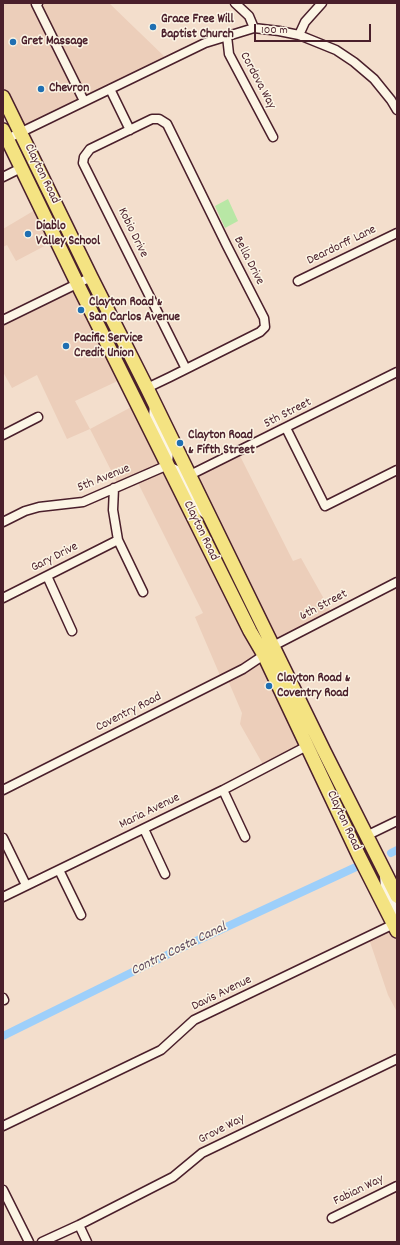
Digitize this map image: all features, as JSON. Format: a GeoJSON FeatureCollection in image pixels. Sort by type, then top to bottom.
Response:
{"type":"FeatureCollection","features":[{"type":"Feature","properties":{"kind":"main road","name":"Clayton Road"},"geometry":{"type":"LineString","coordinates":[[3,97],[211,519],[269,651],[307,746],[359,856],[396,926]]}},
{"type":"Feature","properties":{"kind":"main road","name":"Clayton Road"},"geometry":{"type":"LineString","coordinates":[[5,135],[250,631],[269,651],[397,896]]}},
{"type":"Feature","properties":{"kind":"street"},"geometry":{"type":"LineString","coordinates":[[38,3],[36,4],[84,101]]}},
{"type":"Feature","properties":{"kind":"street"},"geometry":{"type":"LineString","coordinates":[[235,3],[249,16],[254,28]]}},
{"type":"Feature","properties":{"kind":"street"},"geometry":{"type":"LineString","coordinates":[[299,35],[305,22],[322,3]]}},
{"type":"Feature","properties":{"kind":"street"},"geometry":{"type":"LineString","coordinates":[[5,135],[20,132],[205,43],[254,28],[299,35],[336,50],[354,62],[374,80],[391,100],[397,110]]}},
{"type":"Feature","properties":{"kind":"street","name":"Cordova Way"},"geometry":{"type":"LineString","coordinates":[[227,36],[229,54],[273,136]]}},
{"type":"Feature","properties":{"kind":"street"},"geometry":{"type":"LineString","coordinates":[[110,88],[130,130]]}},
{"type":"Feature","properties":{"kind":"street","name":"Bella Drive"},"geometry":{"type":"LineString","coordinates":[[130,130],[152,119],[163,120],[167,124],[264,318],[264,327],[260,332],[147,388]]}},
{"type":"Feature","properties":{"kind":"street","name":"Kobio Drive"},"geometry":{"type":"LineString","coordinates":[[130,130],[90,149],[84,157],[83,163],[186,368]]}},
{"type":"Feature","properties":{"kind":"street"},"geometry":{"type":"LineString","coordinates":[[3,177],[21,168]]}},
{"type":"Feature","properties":{"kind":"street","name":"Deardorff Lane"},"geometry":{"type":"LineString","coordinates":[[298,281],[397,233]]}},
{"type":"Feature","properties":{"kind":"street"},"geometry":{"type":"LineString","coordinates":[[3,320],[91,277]]}},
{"type":"Feature","properties":{"kind":"street","name":"5th Street"},"geometry":{"type":"LineString","coordinates":[[190,475],[397,372]]}},
{"type":"Feature","properties":{"kind":"street"},"geometry":{"type":"LineString","coordinates":[[154,402],[153,418],[169,452],[168,465],[179,471],[196,507],[211,519]]}},
{"type":"Feature","properties":{"kind":"street"},"geometry":{"type":"LineString","coordinates":[[3,435],[38,417]]}},
{"type":"Feature","properties":{"kind":"street"},"geometry":{"type":"LineString","coordinates":[[286,428],[325,506],[397,470]]}},
{"type":"Feature","properties":{"kind":"street","name":"5th Avenue"},"geometry":{"type":"LineString","coordinates":[[3,522],[25,511],[39,507],[83,502],[168,465]]}},
{"type":"Feature","properties":{"kind":"street"},"geometry":{"type":"LineString","coordinates":[[114,488],[113,510],[118,540],[143,592]]}},
{"type":"Feature","properties":{"kind":"street","name":"Gary Drive"},"geometry":{"type":"LineString","coordinates":[[3,598],[118,540]]}},
{"type":"Feature","properties":{"kind":"street"},"geometry":{"type":"LineString","coordinates":[[47,576],[72,631]]}},
{"type":"Feature","properties":{"kind":"street","name":"6th Street"},"geometry":{"type":"LineString","coordinates":[[269,651],[397,582]]}},
{"type":"Feature","properties":{"kind":"street","name":"Coventry Road"},"geometry":{"type":"LineString","coordinates":[[3,790],[243,669],[269,651]]}},
{"type":"Feature","properties":{"kind":"street","name":"Maria Avenue"},"geometry":{"type":"LineString","coordinates":[[3,897],[223,790],[307,746]]}},
{"type":"Feature","properties":{"kind":"street"},"geometry":{"type":"LineString","coordinates":[[223,790],[245,837]]}},
{"type":"Feature","properties":{"kind":"street"},"geometry":{"type":"LineString","coordinates":[[366,836],[397,821]]}},
{"type":"Feature","properties":{"kind":"street"},"geometry":{"type":"LineString","coordinates":[[144,828],[164,874]]}},
{"type":"Feature","properties":{"kind":"street"},"geometry":{"type":"LineString","coordinates":[[3,838],[26,885]]}},
{"type":"Feature","properties":{"kind":"street"},"geometry":{"type":"LineString","coordinates":[[59,870],[81,915]]}},
{"type":"Feature","properties":{"kind":"street"},"geometry":{"type":"LineString","coordinates":[[384,871],[385,889],[395,910],[396,926]]}},
{"type":"Feature","properties":{"kind":"street","name":"Davis Avenue"},"geometry":{"type":"LineString","coordinates":[[3,1126],[161,1050],[194,1020],[396,926]]}},
{"type":"Feature","properties":{"kind":"street","name":"Grove Way"},"geometry":{"type":"LineString","coordinates":[[42,1242],[79,1225],[173,1177],[202,1153],[397,1059]]}},
{"type":"Feature","properties":{"kind":"street","name":"Fabian Way"},"geometry":{"type":"LineString","coordinates":[[332,1218],[397,1186]]}},
{"type":"Feature","properties":{"kind":"street"},"geometry":{"type":"LineString","coordinates":[[3,1190],[30,1242]]}},
{"type":"Feature","properties":{"kind":"street"},"geometry":{"type":"LineString","coordinates":[[79,1225],[87,1242]]}},
{"type":"Feature","properties":{"kind":"shaded area"},"geometry":{"type":"Polygon","coordinates":[[[3,3],[109,3],[168,60],[20,132],[3,97],[3,3]]]}},
{"type":"Feature","properties":{"kind":"shaded area","name":"Diablo Valley School"},"geometry":{"type":"Polygon","coordinates":[[[40,207],[56,240],[16,261],[7,245],[3,247],[3,229],[40,207]]]}},
{"type":"Feature","properties":{"kind":"shaded area"},"geometry":{"type":"Polygon","coordinates":[[[77,283],[124,378],[75,401],[90,429],[67,439],[37,375],[12,388],[3,372],[3,320],[77,283]]]}},
{"type":"Feature","properties":{"kind":"shaded area"},"geometry":{"type":"Polygon","coordinates":[[[137,404],[307,746],[265,768],[240,724],[242,713],[227,678],[222,680],[195,617],[203,613],[136,479],[119,486],[90,429],[137,404]]]}},
{"type":"Feature","properties":{"kind":"shaded area"},"geometry":{"type":"Polygon","coordinates":[[[238,452],[293,561],[301,558],[333,615],[273,646],[190,475],[238,452]]]}},
{"type":"Feature","properties":{"kind":"shaded area"},"geometry":{"type":"Polygon","coordinates":[[[394,924],[397,931],[397,1012],[388,995],[368,936],[394,924]]]}},
{"type":"Feature","properties":{"kind":"green space"},"geometry":{"type":"Polygon","coordinates":[[[228,199],[238,221],[225,228],[215,206],[228,199]]]}},
{"type":"Feature","properties":{"kind":"waterway","name":"Contra Costa Canal"},"geometry":{"type":"LineString","coordinates":[[391,853],[397,850]]}},
{"type":"Feature","properties":{"kind":"waterway","name":"Contra Costa Canal"},"geometry":{"type":"LineString","coordinates":[[3,1036],[181,948],[356,867]]}},
{"type":"Feature","properties":{"kind":"place","name":"Grace Free Will Baptist Church"},"geometry":{"type":"Point","coordinates":[153,27]}},
{"type":"Feature","properties":{"kind":"place","name":"Gret Massage"},"geometry":{"type":"Point","coordinates":[13,42]}},
{"type":"Feature","properties":{"kind":"place","name":"Chevron"},"geometry":{"type":"Point","coordinates":[41,89]}},
{"type":"Feature","properties":{"kind":"place","name":"Diablo Valley School"},"geometry":{"type":"Point","coordinates":[28,234]}},
{"type":"Feature","properties":{"kind":"place","name":"Clayton Road & San Carlos Avenue"},"geometry":{"type":"Point","coordinates":[81,310]}},
{"type":"Feature","properties":{"kind":"place","name":"Pacific Service Credit Union"},"geometry":{"type":"Point","coordinates":[66,346]}},
{"type":"Feature","properties":{"kind":"place","name":"Clayton Road & Fifth Street"},"geometry":{"type":"Point","coordinates":[180,443]}},
{"type":"Feature","properties":{"kind":"place","name":"Clayton Road & Coventry Road"},"geometry":{"type":"Point","coordinates":[269,686]}}]}
